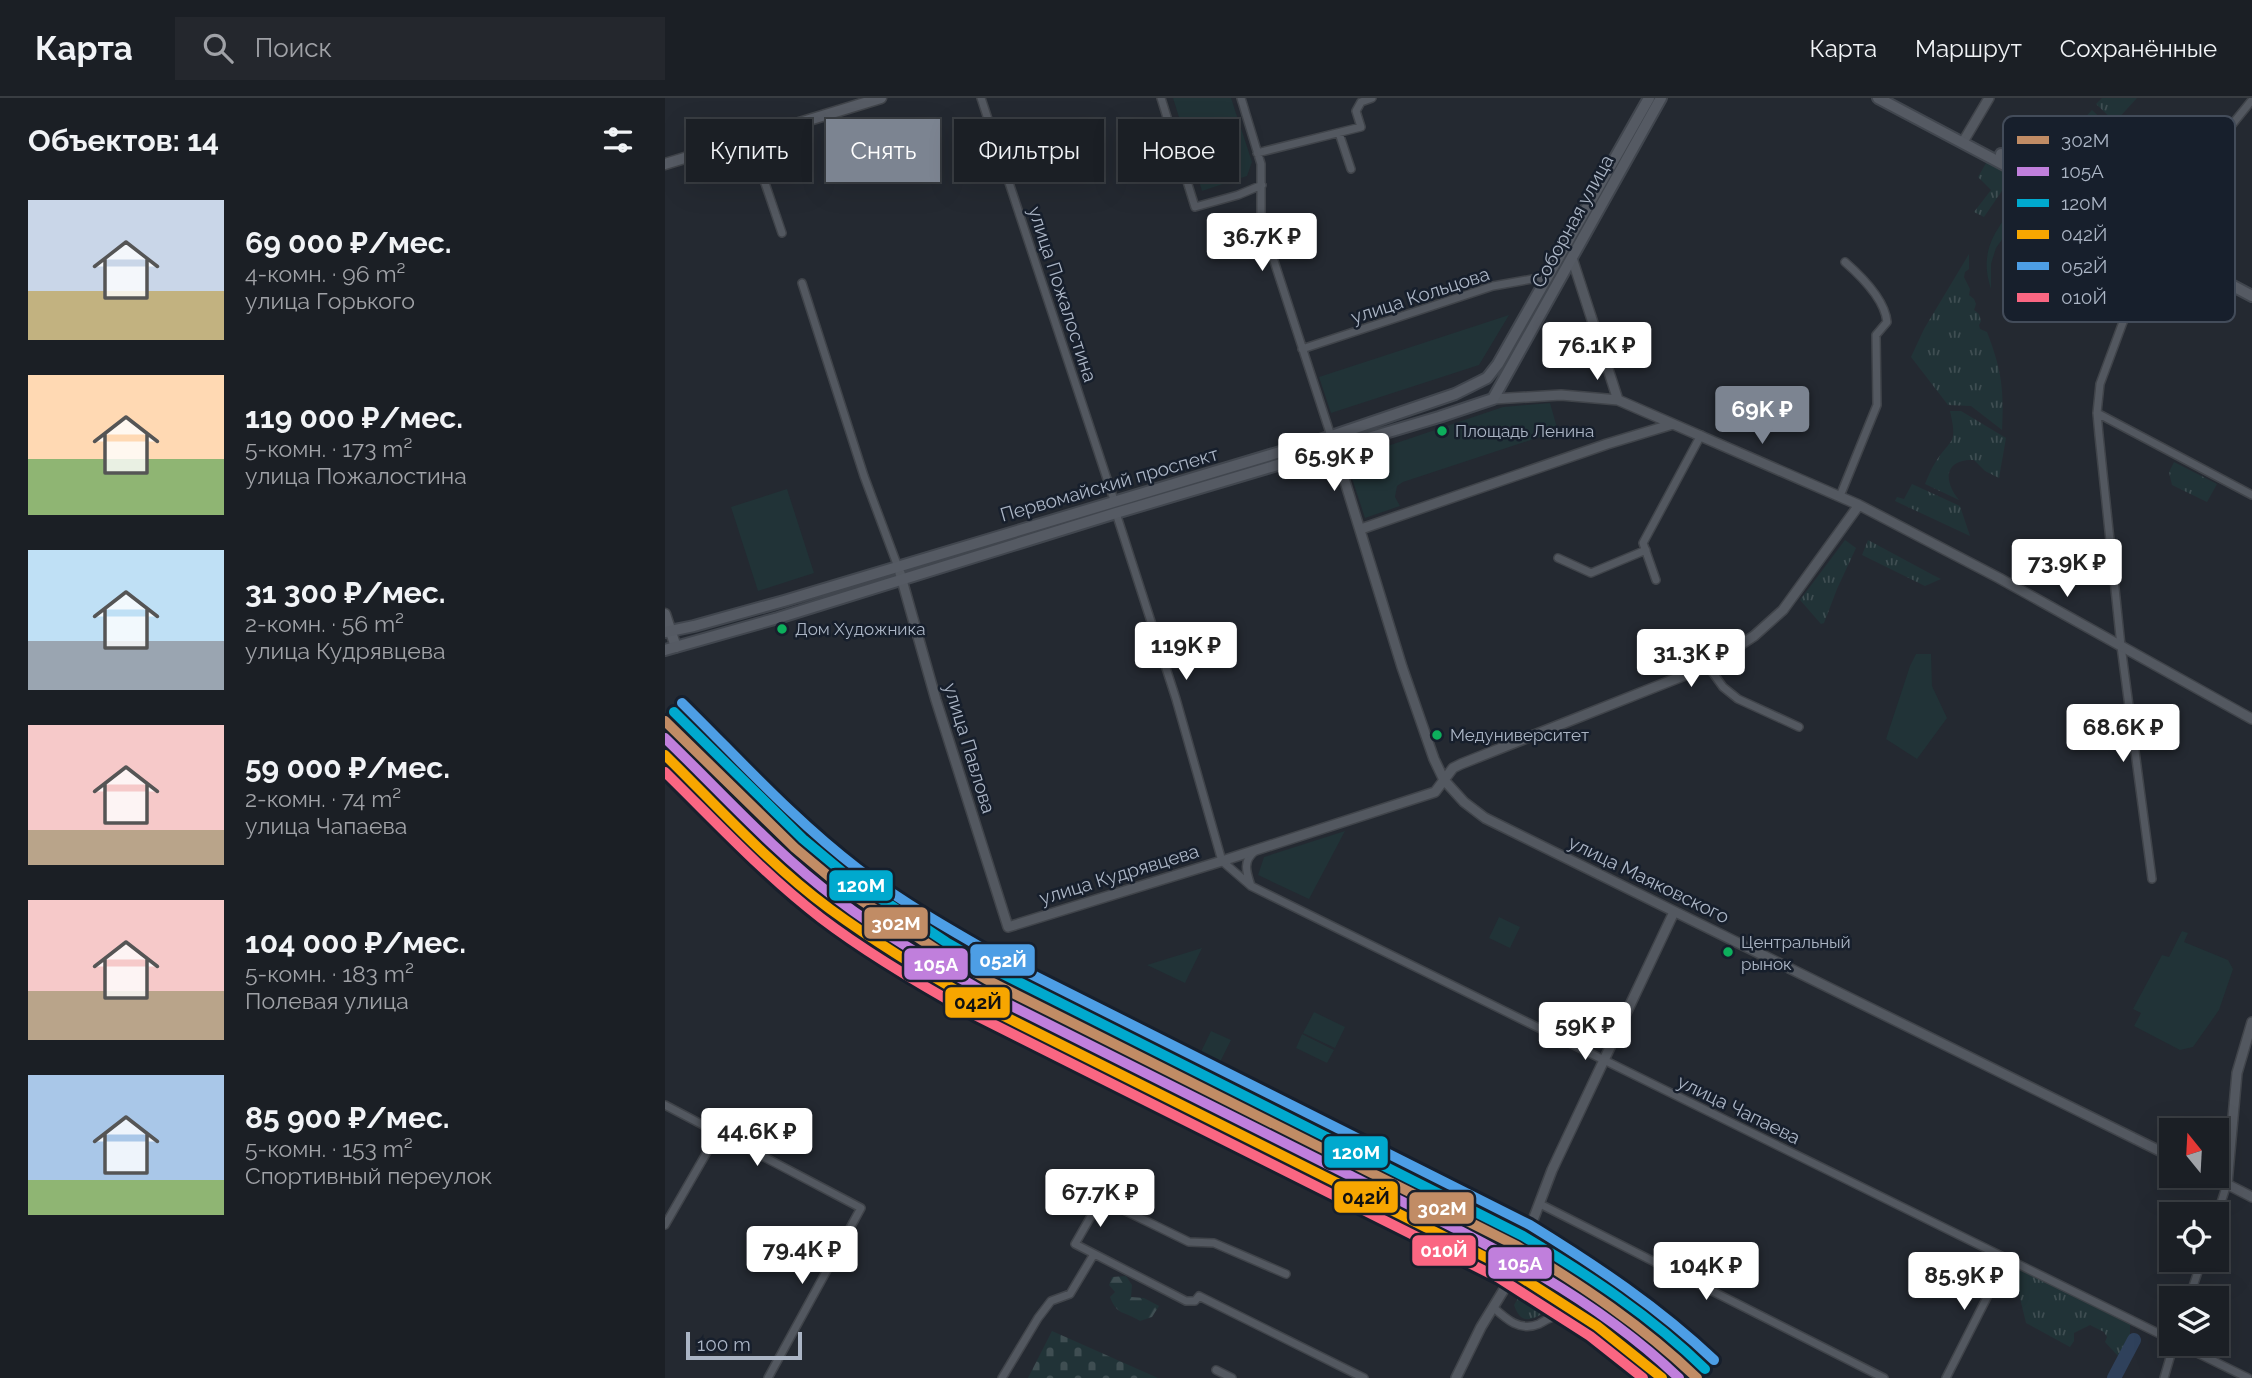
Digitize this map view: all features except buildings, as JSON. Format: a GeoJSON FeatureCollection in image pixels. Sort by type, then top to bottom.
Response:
{"type":"FeatureCollection","features":[{"type":"Feature","properties":{"kind":"main road"},"geometry":{"type":"LineString","coordinates":[[812,120],[881,98]]}},
{"type":"Feature","properties":{"kind":"main road","name":"Соборная улица"},"geometry":{"type":"LineString","coordinates":[[1487,378],[1498,364],[1549,276],[1649,98]]}},
{"type":"Feature","properties":{"kind":"main road","name":"Соборная улица"},"geometry":{"type":"LineString","coordinates":[[1493,398],[1661,98]]}},
{"type":"Feature","properties":{"kind":"main road"},"geometry":{"type":"LineString","coordinates":[[1878,98],[2003,160]]}},
{"type":"Feature","properties":{"kind":"main road"},"geometry":{"type":"LineString","coordinates":[[1894,98],[1964,139]]}},
{"type":"Feature","properties":{"kind":"main road"},"geometry":{"type":"LineString","coordinates":[[665,164],[686,158]]}},
{"type":"Feature","properties":{"kind":"main road"},"geometry":{"type":"LineString","coordinates":[[2235,280],[2252,288]]}},
{"type":"Feature","properties":{"kind":"main road"},"geometry":{"type":"LineString","coordinates":[[2235,287],[2252,296]]}},
{"type":"Feature","properties":{"kind":"main road","name":"Первомайский проспект"},"geometry":{"type":"LineString","coordinates":[[668,631],[701,624],[1331,436],[1455,394],[1487,378]]}},
{"type":"Feature","properties":{"kind":"main road","name":"Первомайский проспект"},"geometry":{"type":"LineString","coordinates":[[671,649],[1439,417],[1493,398]]}},
{"type":"Feature","properties":{"kind":"main road"},"geometry":{"type":"LineString","coordinates":[[665,614],[671,649]]}},
{"type":"Feature","properties":{"kind":"street","name":"улица Пожалостина"},"geometry":{"type":"LineString","coordinates":[[981,98],[1114,500]]}},
{"type":"Feature","properties":{"kind":"street"},"geometry":{"type":"LineString","coordinates":[[1161,98],[1195,207],[1262,185]]}},
{"type":"Feature","properties":{"kind":"street"},"geometry":{"type":"LineString","coordinates":[[1241,98],[1261,164],[1261,221],[1331,436]]}},
{"type":"Feature","properties":{"kind":"street"},"geometry":{"type":"LineString","coordinates":[[1257,153],[1361,127],[1356,111],[1361,102],[1372,98]]}},
{"type":"Feature","properties":{"kind":"street"},"geometry":{"type":"LineString","coordinates":[[1964,139],[1989,98]]}},
{"type":"Feature","properties":{"kind":"street"},"geometry":{"type":"LineString","coordinates":[[2235,121],[2252,100]]}},
{"type":"Feature","properties":{"kind":"street"},"geometry":{"type":"LineString","coordinates":[[1339,133],[1351,169]]}},
{"type":"Feature","properties":{"kind":"street"},"geometry":{"type":"LineString","coordinates":[[765,182],[782,233]]}},
{"type":"Feature","properties":{"kind":"street"},"geometry":{"type":"LineString","coordinates":[[1572,258],[1618,400]]}},
{"type":"Feature","properties":{"kind":"street"},"geometry":{"type":"LineString","coordinates":[[1840,496],[1877,405],[1876,335],[1887,322],[1886,313],[1866,284],[1845,262]]}},
{"type":"Feature","properties":{"kind":"street","name":"улица Кольцова"},"geometry":{"type":"LineString","coordinates":[[1302,349],[1493,286],[1549,276]]}},
{"type":"Feature","properties":{"kind":"street"},"geometry":{"type":"LineString","coordinates":[[802,283],[864,476],[902,579]]}},
{"type":"Feature","properties":{"kind":"street"},"geometry":{"type":"LineString","coordinates":[[2124,322],[2100,384],[2097,413],[2121,646],[2152,879]]}},
{"type":"Feature","properties":{"kind":"street"},"geometry":{"type":"LineString","coordinates":[[1493,398],[1561,395],[1618,400],[1701,435],[1859,505],[1999,578],[2252,719]]}},
{"type":"Feature","properties":{"kind":"street"},"geometry":{"type":"LineString","coordinates":[[2097,413],[2252,495]]}},
{"type":"Feature","properties":{"kind":"street"},"geometry":{"type":"LineString","coordinates":[[1361,529],[1607,443],[1673,424]]}},
{"type":"Feature","properties":{"kind":"street"},"geometry":{"type":"LineString","coordinates":[[1656,580],[1643,543],[1701,435]]}},
{"type":"Feature","properties":{"kind":"street","name":"улица Маяковского"},"geometry":{"type":"LineString","coordinates":[[1331,436],[1402,667],[1434,759],[1444,780],[1464,802],[1485,818],[2159,1151]]}},
{"type":"Feature","properties":{"kind":"street","name":"улица Кудрявцева"},"geometry":{"type":"LineString","coordinates":[[1008,927],[1435,792],[1453,768],[1461,764],[1708,666],[1754,636],[1783,610],[1859,505]]}},
{"type":"Feature","properties":{"kind":"street"},"geometry":{"type":"LineString","coordinates":[[1116,513],[1176,698],[1222,861]]}},
{"type":"Feature","properties":{"kind":"street"},"geometry":{"type":"LineString","coordinates":[[1557,558],[1591,573],[1646,550]]}},
{"type":"Feature","properties":{"kind":"street","name":"улица Павлова"},"geometry":{"type":"LineString","coordinates":[[902,579],[921,650],[1008,927]]}},
{"type":"Feature","properties":{"kind":"street"},"geometry":{"type":"LineString","coordinates":[[1708,666],[1723,687],[1738,699],[1799,727]]}},
{"type":"Feature","properties":{"kind":"street"},"geometry":{"type":"LineString","coordinates":[[1251,886],[1245,869],[1246,861],[1256,850]]}},
{"type":"Feature","properties":{"kind":"street"},"geometry":{"type":"LineString","coordinates":[[1238,875],[1235,861],[1241,855]]}},
{"type":"Feature","properties":{"kind":"street","name":"улица Чапаева"},"geometry":{"type":"LineString","coordinates":[[1222,861],[1251,886],[2159,1334]]}},
{"type":"Feature","properties":{"kind":"street"},"geometry":{"type":"LineString","coordinates":[[1456,1378],[1473,1341],[1511,1278],[1552,1170],[1674,912]]}},
{"type":"Feature","properties":{"kind":"street"},"geometry":{"type":"LineString","coordinates":[[2229,1162],[2237,1073],[2252,1022]]}},
{"type":"Feature","properties":{"kind":"street"},"geometry":{"type":"LineString","coordinates":[[665,1105],[861,1208],[768,1378]]}},
{"type":"Feature","properties":{"kind":"street"},"geometry":{"type":"LineString","coordinates":[[665,1225],[718,1132]]}},
{"type":"Feature","properties":{"kind":"street"},"geometry":{"type":"LineString","coordinates":[[2229,1185],[2252,1197]]}},
{"type":"Feature","properties":{"kind":"street"},"geometry":{"type":"LineString","coordinates":[[1286,1274],[1214,1243],[1189,1242],[1101,1199],[1075,1244],[1186,1301],[1195,1301],[1199,1296],[1364,1378]]}},
{"type":"Feature","properties":{"kind":"street"},"geometry":{"type":"LineString","coordinates":[[1540,1204],[1884,1378]]}},
{"type":"Feature","properties":{"kind":"street"},"geometry":{"type":"LineString","coordinates":[[1002,1378],[1038,1318],[1051,1301],[1070,1294],[1094,1254]]}},
{"type":"Feature","properties":{"kind":"street"},"geometry":{"type":"LineString","coordinates":[[1945,1378],[2007,1258]]}},
{"type":"Feature","properties":{"kind":"street"},"geometry":{"type":"LineString","coordinates":[[1493,1307],[1507,1320],[1522,1326],[1535,1326],[1550,1317],[1560,1316],[1603,1344],[1640,1378]]}},
{"type":"Feature","properties":{"kind":"street"},"geometry":{"type":"LineString","coordinates":[[2164,1378],[2171,1356]]}},
{"type":"Feature","properties":{"kind":"street","name":"улица Чапаева"},"geometry":{"type":"LineString","coordinates":[[2202,1356],[2248,1378]]}},
{"type":"Feature","properties":{"kind":"street"},"geometry":{"type":"LineString","coordinates":[[1216,1370],[1231,1378]]}},
{"type":"Feature","properties":{"kind":"green space"},"geometry":{"type":"Polygon","coordinates":[[[1173,98],[1231,98],[1238,119],[1180,119],[1173,98]]]}},
{"type":"Feature","properties":{"kind":"green space"},"geometry":{"type":"Polygon","coordinates":[[[2102,98],[2137,98],[2120,116],[2109,116],[2096,104],[2102,98]]]}},
{"type":"Feature","properties":{"kind":"green space"},"geometry":{"type":"Polygon","coordinates":[[[2092,110],[2098,116],[2086,116],[2092,110]]]}},
{"type":"Feature","properties":{"kind":"green space"},"geometry":{"type":"Polygon","coordinates":[[[1239,122],[1252,162],[1247,176],[1239,179],[1239,122]]]}},
{"type":"Feature","properties":{"kind":"green space"},"geometry":{"type":"Polygon","coordinates":[[[1989,158],[2003,166],[2003,189],[1984,217],[1974,212],[1991,190],[1978,177],[1989,158]]]}},
{"type":"Feature","properties":{"kind":"green space"},"geometry":{"type":"Polygon","coordinates":[[[1199,182],[1229,182],[1202,191],[1199,182]]]}},
{"type":"Feature","properties":{"kind":"green space"},"geometry":{"type":"Polygon","coordinates":[[[2003,222],[2003,238],[1996,248],[1991,264],[1991,289],[1987,261],[1993,238],[2003,222]]]}},
{"type":"Feature","properties":{"kind":"green space"},"geometry":{"type":"Polygon","coordinates":[[[1969,254],[1969,269],[1964,277],[1970,289],[1969,295],[1976,304],[1974,310],[1979,314],[1980,329],[1987,332],[1999,369],[2003,403],[2002,430],[1971,406],[1948,405],[1911,357],[1924,329],[1969,254]]]}},
{"type":"Feature","properties":{"kind":"green space"},"geometry":{"type":"Polygon","coordinates":[[[1509,315],[1479,365],[1331,413],[1319,377],[1509,315]]]}},
{"type":"Feature","properties":{"kind":"green space"},"geometry":{"type":"Polygon","coordinates":[[[1550,403],[1558,431],[1403,482],[1397,486],[1395,497],[1400,506],[1365,518],[1346,460],[1503,407],[1550,403]]]}},
{"type":"Feature","properties":{"kind":"green space"},"geometry":{"type":"Polygon","coordinates":[[[1950,411],[1961,411],[2006,438],[1999,478],[1985,471],[1974,460],[1957,463],[1952,467],[1949,472],[1950,486],[1959,500],[1925,484],[1934,465],[1952,440],[1950,411]]]}},
{"type":"Feature","properties":{"kind":"green space"},"geometry":{"type":"Polygon","coordinates":[[[2174,462],[2217,484],[2207,502],[2172,485],[2169,472],[2174,462]]]}},
{"type":"Feature","properties":{"kind":"green space"},"geometry":{"type":"Polygon","coordinates":[[[1912,484],[1960,506],[1970,536],[1895,501],[1897,497],[1904,499],[1912,484]]]}},
{"type":"Feature","properties":{"kind":"green space"},"geometry":{"type":"Polygon","coordinates":[[[787,489],[814,573],[758,591],[731,507],[787,489]]]}},
{"type":"Feature","properties":{"kind":"green space"},"geometry":{"type":"Polygon","coordinates":[[[1845,540],[1856,548],[1824,623],[1821,624],[1800,600],[1845,540]]]}},
{"type":"Feature","properties":{"kind":"green space"},"geometry":{"type":"Polygon","coordinates":[[[1868,540],[1941,579],[1925,586],[1862,555],[1868,540]]]}},
{"type":"Feature","properties":{"kind":"green space"},"geometry":{"type":"Polygon","coordinates":[[[1916,654],[1931,654],[1932,686],[1947,718],[1917,759],[1886,739],[1916,654]]]}},
{"type":"Feature","properties":{"kind":"green space"},"geometry":{"type":"Polygon","coordinates":[[[1345,831],[1309,899],[1258,875],[1264,857],[1345,831]]]}},
{"type":"Feature","properties":{"kind":"green space"},"geometry":{"type":"Polygon","coordinates":[[[1499,917],[1520,927],[1510,948],[1489,938],[1499,917]]]}},
{"type":"Feature","properties":{"kind":"green space"},"geometry":{"type":"Polygon","coordinates":[[[2182,931],[2188,933],[2184,942],[2228,960],[2233,969],[2219,1010],[2193,1047],[2180,1050],[2134,1026],[2141,1013],[2133,1009],[2162,955],[2169,957],[2182,931]]]}},
{"type":"Feature","properties":{"kind":"green space"},"geometry":{"type":"Polygon","coordinates":[[[1202,948],[1185,983],[1147,965],[1202,948]]]}},
{"type":"Feature","properties":{"kind":"green space"},"geometry":{"type":"Polygon","coordinates":[[[1314,1012],[1345,1027],[1335,1048],[1303,1033],[1314,1012]]]}},
{"type":"Feature","properties":{"kind":"green space"},"geometry":{"type":"Polygon","coordinates":[[[1211,1031],[1231,1040],[1215,1072],[1201,1065],[1204,1059],[1199,1056],[1211,1031]]]}},
{"type":"Feature","properties":{"kind":"green space"},"geometry":{"type":"Polygon","coordinates":[[[1302,1034],[1334,1050],[1327,1063],[1296,1048],[1302,1034]]]}},
{"type":"Feature","properties":{"kind":"green space"},"geometry":{"type":"Polygon","coordinates":[[[2008,1261],[2130,1322],[2130,1339],[2122,1355],[2118,1356],[2105,1342],[2107,1337],[2104,1332],[2090,1325],[2074,1333],[2074,1341],[2070,1347],[2026,1323],[2019,1294],[2004,1271],[2008,1261]]]}},
{"type":"Feature","properties":{"kind":"green space"},"geometry":{"type":"Polygon","coordinates":[[[1533,1272],[1629,1338],[1675,1378],[1649,1378],[1604,1336],[1557,1308],[1533,1318],[1523,1318],[1514,1305],[1533,1272]]]}},
{"type":"Feature","properties":{"kind":"green space"},"geometry":{"type":"Polygon","coordinates":[[[1126,1276],[1132,1285],[1131,1297],[1144,1298],[1159,1306],[1152,1317],[1140,1321],[1119,1310],[1113,1303],[1110,1297],[1115,1292],[1109,1285],[1112,1277],[1126,1276]]]}},
{"type":"Feature","properties":{"kind":"green space"},"geometry":{"type":"Polygon","coordinates":[[[1545,1287],[1557,1291],[1589,1312],[1666,1378],[1652,1378],[1619,1347],[1548,1296],[1545,1287]]]}},
{"type":"Feature","properties":{"kind":"green space"},"geometry":{"type":"Polygon","coordinates":[[[1052,1331],[1158,1378],[1028,1378],[1052,1331]]]}},
{"type":"Feature","properties":{"kind":"waterway"},"geometry":{"type":"LineString","coordinates":[[2114,1378],[2134,1340]]}},
{"type":"Feature","properties":{"kind":"transit line","name":"052Й"},"geometry":{"type":"LineString","coordinates":[[682,703],[767,789],[834,850],[875,882],[947,928],[1003,960],[1530,1225],[1625,1288],[1671,1322],[1714,1360]]}},
{"type":"Feature","properties":{"kind":"transit line","name":"120М"},"geometry":{"type":"LineString","coordinates":[[674,712],[803,839],[851,879],[946,942],[997,971],[1523,1236],[1618,1297],[1663,1331],[1705,1369]]}},
{"type":"Feature","properties":{"kind":"transit line","name":"302М"},"geometry":{"type":"LineString","coordinates":[[665,721],[795,848],[844,889],[940,952],[991,982],[1517,1246],[1611,1307],[1697,1378]]}},
{"type":"Feature","properties":{"kind":"transit line","name":"105А"},"geometry":{"type":"LineString","coordinates":[[665,738],[791,862],[855,912],[929,960],[986,993],[1438,1219],[1523,1265],[1604,1317],[1643,1346],[1679,1378]]}},
{"type":"Feature","properties":{"kind":"transit line","name":"042Й"},"geometry":{"type":"LineString","coordinates":[[665,755],[786,874],[830,909],[904,959],[980,1004],[1505,1267],[1597,1326],[1662,1378]]}},
{"type":"Feature","properties":{"kind":"transit line","name":"010Й"},"geometry":{"type":"LineString","coordinates":[[665,772],[780,884],[839,931],[896,969],[975,1015],[1499,1278],[1590,1336],[1643,1378]]}},
{"type":"Feature","properties":{"kind":"place","name":"Площадь Ленина"},"geometry":{"type":"Point","coordinates":[1442,431]}},
{"type":"Feature","properties":{"kind":"place","name":"Дом Художника"},"geometry":{"type":"Point","coordinates":[782,629]}},
{"type":"Feature","properties":{"kind":"place","name":"Медуниверситет"},"geometry":{"type":"Point","coordinates":[1437,735]}},
{"type":"Feature","properties":{"kind":"place","name":"Центральный рынок"},"geometry":{"type":"Point","coordinates":[1728,952]}}]}
